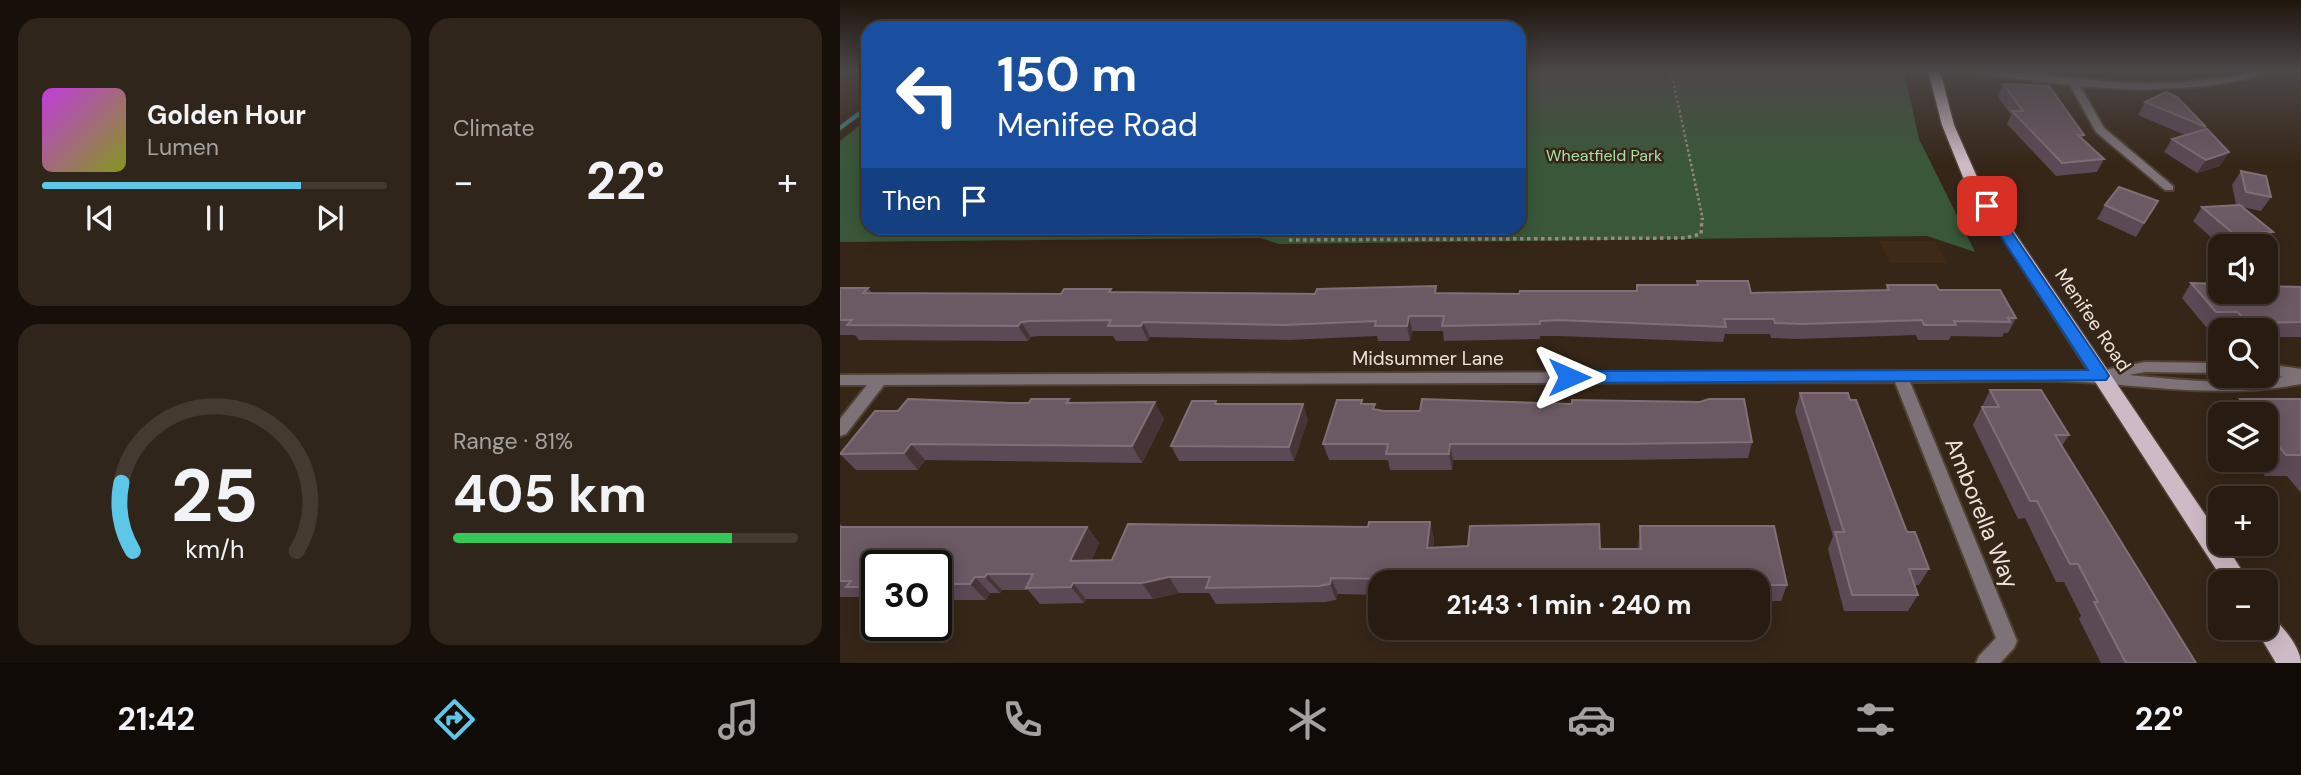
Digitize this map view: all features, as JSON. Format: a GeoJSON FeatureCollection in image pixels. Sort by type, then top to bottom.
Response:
{"type":"FeatureCollection","features":[{"type":"Feature","properties":{"kind":"main road","name":"Menifee Road"},"geometry":{"type":"LineString","coordinates":[[1938,102],[1949,133],[1970,177],[2229,570]]}},
{"type":"Feature","properties":{"kind":"main road"},"geometry":{"type":"LineString","coordinates":[[2275,640],[2291,663]]}},
{"type":"Feature","properties":{"kind":"street"},"geometry":{"type":"LineString","coordinates":[[2085,102],[2100,130],[2169,188]]}},
{"type":"Feature","properties":{"kind":"street"},"geometry":{"type":"LineString","coordinates":[[2100,376],[2145,367],[2208,368]]}},
{"type":"Feature","properties":{"kind":"street"},"geometry":{"type":"LineString","coordinates":[[2278,372],[2301,377]]}},
{"type":"Feature","properties":{"kind":"street","name":"Amborella Way"},"geometry":{"type":"LineString","coordinates":[[1900,376],[2007,641],[1986,663]]}},
{"type":"Feature","properties":{"kind":"street"},"geometry":{"type":"LineString","coordinates":[[2100,376],[2155,385],[2274,386],[2301,377]]}},
{"type":"Feature","properties":{"kind":"street","name":"Midsummer Lane"},"geometry":{"type":"LineString","coordinates":[[840,380],[2100,376]]}},
{"type":"Feature","properties":{"kind":"street"},"geometry":{"type":"LineString","coordinates":[[840,430],[880,380]]}},
{"type":"Feature","properties":{"kind":"path"},"geometry":{"type":"LineString","coordinates":[[1289,240],[1685,237],[1701,234],[1703,222],[1678,102]]}},
{"type":"Feature","properties":{"kind":"shaded area"},"geometry":{"type":"Polygon","coordinates":[[[840,102],[860,102],[840,117],[840,102]]]}},
{"type":"Feature","properties":{"kind":"shaded area"},"geometry":{"type":"Polygon","coordinates":[[[1879,241],[1935,241],[1947,263],[1890,263],[1879,241]]]}},
{"type":"Feature","properties":{"kind":"green space","name":"Wheatfield Park"},"geometry":{"type":"Polygon","coordinates":[[[1526,102],[1911,102],[1919,139],[1975,252],[1927,236],[1279,244],[1260,238],[840,242],[840,141],[861,124],[861,235],[1526,235],[1526,102]]]}},
{"type":"Feature","properties":{"kind":"building"},"geometry":{"type":"Polygon","coordinates":[[[2016,102],[2060,102],[2084,135],[2078,135],[2104,159],[2062,163],[2012,111],[2023,111],[2016,102]]]}},
{"type":"Feature","properties":{"kind":"building"},"geometry":{"type":"Polygon","coordinates":[[[2145,102],[2182,102],[2206,127],[2145,102]]]}},
{"type":"Feature","properties":{"kind":"building"},"geometry":{"type":"Polygon","coordinates":[[[2207,129],[2229,152],[2206,160],[2172,139],[2207,129]]]}},
{"type":"Feature","properties":{"kind":"building"},"geometry":{"type":"Polygon","coordinates":[[[2241,171],[2266,176],[2271,197],[2246,192],[2241,171]]]}},
{"type":"Feature","properties":{"kind":"building"},"geometry":{"type":"Polygon","coordinates":[[[2119,187],[2158,201],[2144,223],[2105,205],[2119,187]]]}},
{"type":"Feature","properties":{"kind":"building"},"geometry":{"type":"Polygon","coordinates":[[[2240,205],[2273,232],[2234,234],[2202,207],[2240,205]]]}},
{"type":"Feature","properties":{"kind":"building"},"geometry":{"type":"Polygon","coordinates":[[[1697,281],[1748,281],[1751,293],[1889,290],[1887,285],[1936,285],[1939,290],[2000,290],[2016,318],[2008,318],[2010,322],[1954,321],[1956,325],[1924,325],[1922,320],[1802,324],[1775,323],[1774,319],[1724,319],[1726,327],[1558,320],[1540,321],[1540,324],[1442,326],[1444,316],[1409,316],[1407,326],[1375,326],[1376,321],[1284,325],[1143,322],[1141,326],[1108,326],[1111,320],[1030,321],[1021,322],[1018,326],[847,325],[852,320],[840,320],[840,288],[868,288],[863,293],[1061,294],[1064,289],[1111,289],[1109,292],[1315,294],[1317,289],[1436,286],[1435,293],[1519,294],[1520,291],[1637,291],[1637,285],[1698,285],[1697,281]]]}},
{"type":"Feature","properties":{"kind":"building"},"geometry":{"type":"Polygon","coordinates":[[[2191,283],[2208,284],[2208,303],[2191,283]]]}},
{"type":"Feature","properties":{"kind":"building"},"geometry":{"type":"Polygon","coordinates":[[[2278,286],[2301,287],[2301,322],[2278,322],[2278,318],[2243,318],[2238,312],[2216,312],[2209,304],[2278,304],[2278,286]]]}},
{"type":"Feature","properties":{"kind":"building"},"geometry":{"type":"Polygon","coordinates":[[[1990,390],[2041,390],[2069,435],[2055,435],[2196,663],[2126,663],[2094,602],[2098,602],[2078,564],[2070,564],[2037,501],[2030,501],[1982,407],[1999,407],[1990,390]]]}},
{"type":"Feature","properties":{"kind":"building"},"geometry":{"type":"Polygon","coordinates":[[[1800,393],[1848,393],[1850,400],[1856,400],[1907,532],[1915,532],[1929,569],[1909,569],[1918,595],[1852,595],[1835,532],[1844,532],[1800,393]]]}},
{"type":"Feature","properties":{"kind":"building"},"geometry":{"type":"Polygon","coordinates":[[[908,399],[1011,403],[1029,403],[1031,399],[1069,399],[1066,403],[1155,402],[1132,446],[911,444],[904,453],[840,454],[875,411],[898,411],[908,399]]]}},
{"type":"Feature","properties":{"kind":"building"},"geometry":{"type":"Polygon","coordinates":[[[1422,399],[1572,404],[1572,400],[1700,402],[1709,399],[1744,399],[1752,442],[1450,444],[1449,454],[1386,454],[1388,444],[1323,444],[1337,400],[1362,400],[1361,404],[1375,404],[1373,409],[1383,411],[1420,411],[1422,399]]]}},
{"type":"Feature","properties":{"kind":"building"},"geometry":{"type":"Polygon","coordinates":[[[2240,399],[2301,399],[2301,455],[2286,455],[2278,445],[2278,402],[2242,402],[2240,399]]]}},
{"type":"Feature","properties":{"kind":"building"},"geometry":{"type":"Polygon","coordinates":[[[1192,401],[1216,401],[1215,404],[1303,404],[1289,447],[1171,446],[1192,401]]]}},
{"type":"Feature","properties":{"kind":"building"},"geometry":{"type":"Polygon","coordinates":[[[1369,522],[1430,522],[1427,548],[1468,546],[1470,526],[1599,524],[1600,549],[1641,549],[1640,526],[1774,526],[1787,585],[1770,585],[1770,570],[1368,570],[1368,579],[1331,578],[1330,584],[1319,586],[1206,588],[1210,577],[1169,577],[1142,583],[1073,583],[1071,587],[1026,588],[1033,574],[987,574],[985,577],[975,577],[970,584],[952,584],[952,550],[861,550],[861,587],[846,587],[851,581],[840,581],[840,527],[1087,527],[1070,561],[1112,560],[1128,524],[1368,527],[1369,522]]]}},
{"type":"Feature","properties":{"kind":"waterway"},"geometry":{"type":"LineString","coordinates":[[840,128],[861,112]]}},
{"type":"Feature","properties":{"kind":"route"},"geometry":{"type":"LineString","coordinates":[[1569,377],[2100,376],[1987,206]]}}]}
